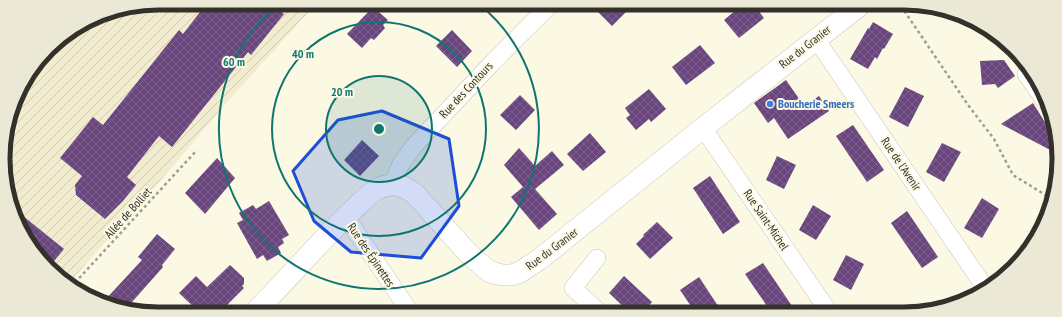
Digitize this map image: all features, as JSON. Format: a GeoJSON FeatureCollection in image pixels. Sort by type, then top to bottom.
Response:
{"type":"FeatureCollection","features":[{"type":"Feature","properties":{"kind":"street","name":"Rue des Contours"},"geometry":{"type":"LineString","coordinates":[[394,184],[401,164],[414,146],[544,10]]}},
{"type":"Feature","properties":{"kind":"street","name":"Rue du Granier"},"geometry":{"type":"LineString","coordinates":[[394,184],[405,187],[415,194],[479,263],[490,272],[502,275],[512,275],[520,272],[540,259],[703,128],[854,10]]}},
{"type":"Feature","properties":{"kind":"street","name":"Rue de l'Avenir"},"geometry":{"type":"LineString","coordinates":[[816,39],[983,284]]}},
{"type":"Feature","properties":{"kind":"street","name":"Rue Saint-Michel"},"geometry":{"type":"LineString","coordinates":[[703,128],[826,307]]}},
{"type":"Feature","properties":{"kind":"street"},"geometry":{"type":"LineString","coordinates":[[260,307],[346,217],[378,189],[394,184]]}},
{"type":"Feature","properties":{"kind":"street","name":"Rue des Épinettes"},"geometry":{"type":"LineString","coordinates":[[346,217],[407,307]]}},
{"type":"Feature","properties":{"kind":"street"},"geometry":{"type":"LineString","coordinates":[[594,307],[573,288],[597,258]]}},
{"type":"Feature","properties":{"kind":"path"},"geometry":{"type":"LineString","coordinates":[[904,10],[968,105],[994,139],[1012,175],[1047,196]]}},
{"type":"Feature","properties":{"kind":"path","name":"Allée de Bolliet"},"geometry":{"type":"LineString","coordinates":[[76,282],[197,150]]}},
{"type":"Feature","properties":{"kind":"highlighted area"},"geometry":{"type":"Polygon","coordinates":[[[382,111],[449,139],[459,206],[421,258],[351,252],[314,221],[293,171],[338,120],[382,111]]]}},
{"type":"Feature","properties":{"kind":"shaded area"},"geometry":{"type":"Polygon","coordinates":[[[149,10],[311,10],[220,110],[174,165],[72,279],[53,264],[35,241],[25,224],[15,197],[11,178],[10,149],[15,120],[25,93],[35,76],[53,53],[84,30],[102,21],[120,15],[149,10]]]}},
{"type":"Feature","properties":{"kind":"building"},"geometry":{"type":"Polygon","coordinates":[[[202,10],[279,10],[284,14],[251,55],[248,52],[172,147],[159,136],[127,177],[136,185],[105,219],[76,195],[75,185],[82,176],[60,158],[93,117],[103,125],[179,30],[183,34],[202,10]]]}},
{"type":"Feature","properties":{"kind":"building"},"geometry":{"type":"Polygon","coordinates":[[[370,10],[376,10],[388,20],[383,25],[385,28],[374,40],[371,38],[362,48],[347,34],[370,10]]]}},
{"type":"Feature","properties":{"kind":"building"},"geometry":{"type":"Polygon","coordinates":[[[596,10],[628,10],[612,26],[596,10]]]}},
{"type":"Feature","properties":{"kind":"building"},"geometry":{"type":"Polygon","coordinates":[[[736,10],[758,10],[764,18],[739,38],[724,20],[736,10]]]}},
{"type":"Feature","properties":{"kind":"building"},"geometry":{"type":"Polygon","coordinates":[[[873,22],[893,34],[877,59],[875,57],[868,69],[850,59],[873,22]]]}},
{"type":"Feature","properties":{"kind":"building"},"geometry":{"type":"Polygon","coordinates":[[[452,30],[472,51],[457,67],[436,46],[452,30]]]}},
{"type":"Feature","properties":{"kind":"building"},"geometry":{"type":"Polygon","coordinates":[[[700,45],[715,63],[686,85],[672,67],[700,45]]]}},
{"type":"Feature","properties":{"kind":"building"},"geometry":{"type":"Polygon","coordinates":[[[1004,60],[1015,76],[998,88],[995,84],[982,85],[980,61],[1004,60]]]}},
{"type":"Feature","properties":{"kind":"building"},"geometry":{"type":"Polygon","coordinates":[[[786,80],[804,106],[819,96],[829,111],[788,139],[774,118],[768,123],[754,103],[786,80]]]}},
{"type":"Feature","properties":{"kind":"building"},"geometry":{"type":"Polygon","coordinates":[[[905,87],[924,96],[908,127],[889,117],[905,87]]]}},
{"type":"Feature","properties":{"kind":"building"},"geometry":{"type":"Polygon","coordinates":[[[649,89],[666,109],[651,122],[649,119],[636,130],[626,118],[630,115],[625,108],[649,89]]]}},
{"type":"Feature","properties":{"kind":"building"},"geometry":{"type":"Polygon","coordinates":[[[520,95],[535,110],[516,130],[500,115],[520,95]]]}},
{"type":"Feature","properties":{"kind":"building"},"geometry":{"type":"Polygon","coordinates":[[[1033,103],[1049,128],[1052,151],[1001,124],[1033,103]]]}},
{"type":"Feature","properties":{"kind":"building"},"geometry":{"type":"Polygon","coordinates":[[[853,125],[884,170],[867,182],[836,136],[853,125]]]}},
{"type":"Feature","properties":{"kind":"building"},"geometry":{"type":"Polygon","coordinates":[[[590,133],[606,152],[583,171],[567,154],[590,133]]]}},
{"type":"Feature","properties":{"kind":"building"},"geometry":{"type":"Polygon","coordinates":[[[362,140],[379,156],[360,176],[344,160],[362,140]]]}},
{"type":"Feature","properties":{"kind":"building"},"geometry":{"type":"Polygon","coordinates":[[[942,143],[961,152],[944,182],[926,172],[942,143]]]}},
{"type":"Feature","properties":{"kind":"building"},"geometry":{"type":"Polygon","coordinates":[[[519,148],[535,166],[552,151],[564,165],[535,189],[557,214],[539,230],[511,197],[523,187],[504,165],[519,148]]]}},
{"type":"Feature","properties":{"kind":"building"},"geometry":{"type":"Polygon","coordinates":[[[777,156],[796,165],[784,189],[766,180],[777,156]]]}},
{"type":"Feature","properties":{"kind":"building"},"geometry":{"type":"Polygon","coordinates":[[[217,158],[235,178],[205,214],[185,193],[217,158]]]}},
{"type":"Feature","properties":{"kind":"building"},"geometry":{"type":"Polygon","coordinates":[[[710,176],[740,222],[723,234],[693,188],[710,176]]]}},
{"type":"Feature","properties":{"kind":"building"},"geometry":{"type":"Polygon","coordinates":[[[982,198],[999,209],[982,238],[964,228],[982,198]]]}},
{"type":"Feature","properties":{"kind":"building"},"geometry":{"type":"Polygon","coordinates":[[[269,201],[289,235],[282,239],[284,243],[278,247],[281,253],[267,261],[263,255],[257,259],[237,223],[243,220],[239,213],[253,205],[256,209],[269,201]]]}},
{"type":"Feature","properties":{"kind":"building"},"geometry":{"type":"Polygon","coordinates":[[[813,205],[831,216],[816,240],[799,230],[813,205]]]}},
{"type":"Feature","properties":{"kind":"building"},"geometry":{"type":"Polygon","coordinates":[[[907,211],[938,257],[922,268],[891,223],[907,211]]]}},
{"type":"Feature","properties":{"kind":"building"},"geometry":{"type":"Polygon","coordinates":[[[21,214],[64,249],[52,263],[35,241],[21,214]]]}},
{"type":"Feature","properties":{"kind":"building"},"geometry":{"type":"Polygon","coordinates":[[[657,222],[673,238],[650,259],[636,244],[657,222]]]}},
{"type":"Feature","properties":{"kind":"building"},"geometry":{"type":"Polygon","coordinates":[[[157,234],[175,249],[162,265],[163,267],[130,304],[107,298],[142,260],[138,257],[157,234]]]}},
{"type":"Feature","properties":{"kind":"building"},"geometry":{"type":"Polygon","coordinates":[[[846,255],[864,264],[851,290],[833,280],[846,255]]]}},
{"type":"Feature","properties":{"kind":"building"},"geometry":{"type":"Polygon","coordinates":[[[763,263],[793,307],[768,307],[745,274],[763,263]]]}},
{"type":"Feature","properties":{"kind":"building"},"geometry":{"type":"Polygon","coordinates":[[[230,265],[244,278],[244,284],[242,286],[244,288],[225,307],[194,307],[179,293],[196,276],[207,287],[230,265]]]}},
{"type":"Feature","properties":{"kind":"building"},"geometry":{"type":"Polygon","coordinates":[[[624,276],[652,302],[648,307],[624,307],[609,293],[624,276]]]}},
{"type":"Feature","properties":{"kind":"building"},"geometry":{"type":"Polygon","coordinates":[[[699,277],[719,307],[692,307],[680,290],[699,277]]]}},
{"type":"Feature","properties":{"kind":"place","name":"Boucherie Smeers"},"geometry":{"type":"Point","coordinates":[770,104]}}]}
